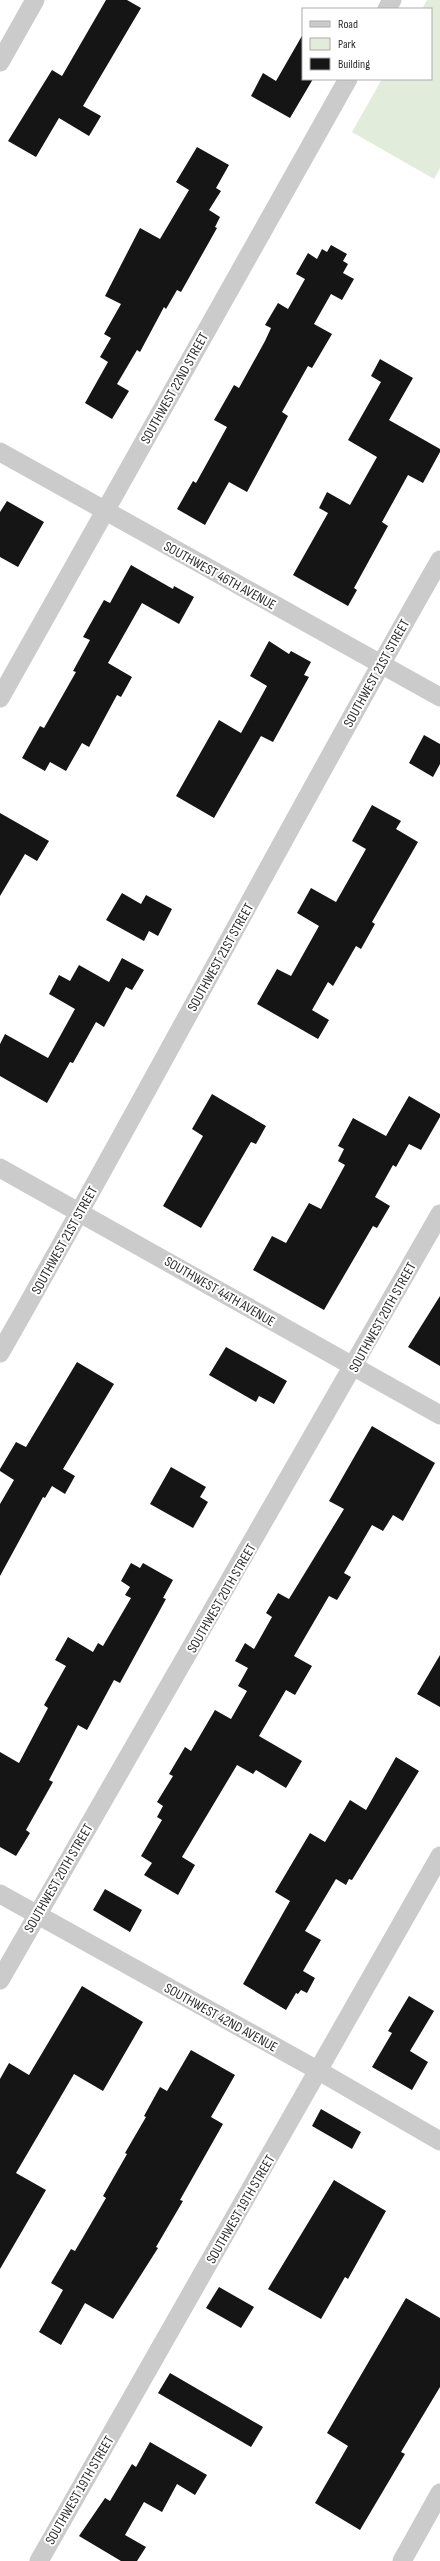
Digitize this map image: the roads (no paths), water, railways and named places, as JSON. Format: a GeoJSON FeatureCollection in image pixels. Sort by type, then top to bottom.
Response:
{"type":"FeatureCollection","features":[{"type":"Feature","properties":{"kind":"street"},"geometry":{"type":"LineString","coordinates":[[0,62],[35,0]]}},
{"type":"Feature","properties":{"kind":"street","name":"SOUTHWEST 22ND STREET"},"geometry":{"type":"LineString","coordinates":[[0,698],[347,80]]}},
{"type":"Feature","properties":{"kind":"street","name":"SOUTHWEST 46TH AVENUE"},"geometry":{"type":"LineString","coordinates":[[0,452],[105,512],[440,697]]}},
{"type":"Feature","properties":{"kind":"street","name":"SOUTHWEST 21ST STREET"},"geometry":{"type":"LineString","coordinates":[[0,1353],[81,1212],[380,664],[440,560]]}},
{"type":"Feature","properties":{"kind":"street","name":"SOUTHWEST 44TH AVENUE"},"geometry":{"type":"LineString","coordinates":[[0,1168],[81,1212],[440,1415]]}},
{"type":"Feature","properties":{"kind":"street","name":"SOUTHWEST 20TH STREET"},"geometry":{"type":"LineString","coordinates":[[0,1980],[36,1915],[354,1367],[440,1214]]}},
{"type":"Feature","properties":{"kind":"street","name":"SOUTHWEST 19TH STREET"},"geometry":{"type":"LineString","coordinates":[[39,2561],[440,1856]]}},
{"type":"Feature","properties":{"kind":"street","name":"SOUTHWEST 42ND AVENUE"},"geometry":{"type":"LineString","coordinates":[[0,1894],[319,2071],[440,2141]]}},
{"type":"Feature","properties":{"kind":"street"},"geometry":{"type":"LineString","coordinates":[[402,2561],[440,2493]]}}]}
